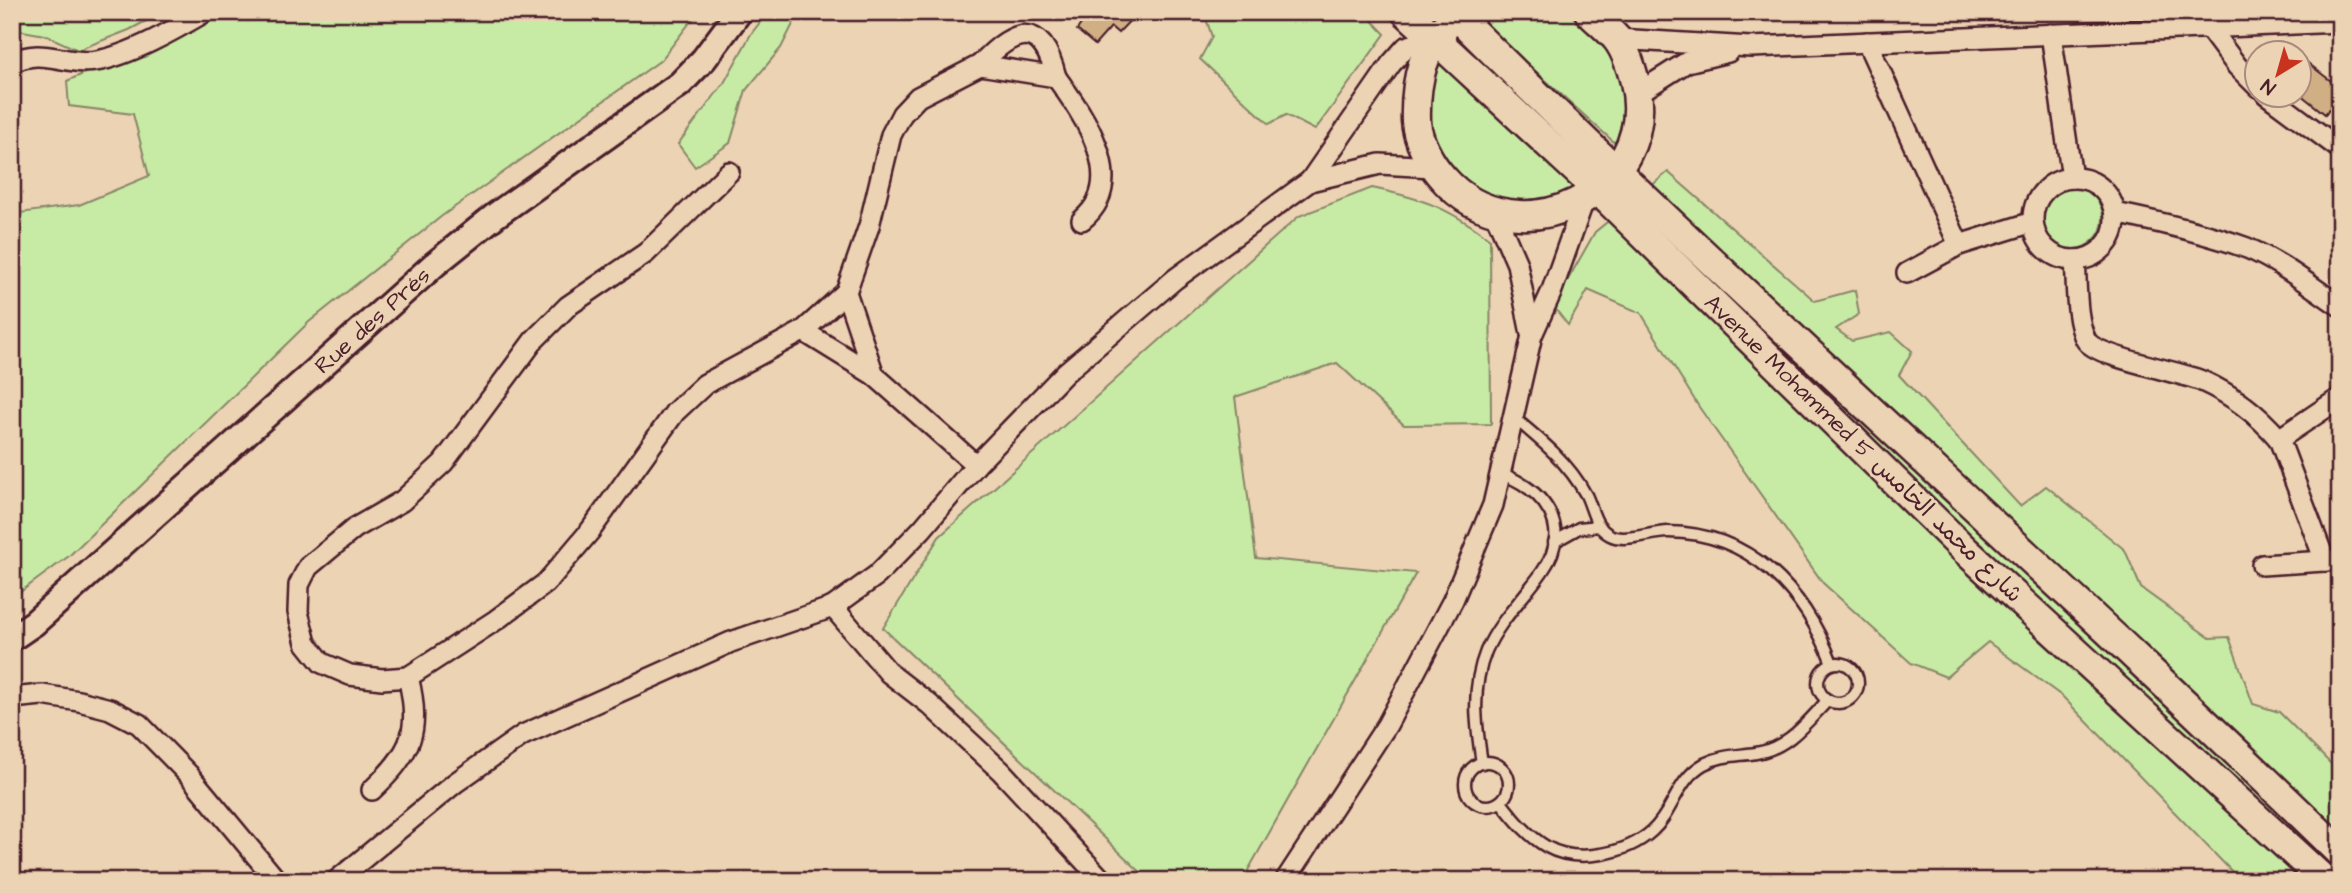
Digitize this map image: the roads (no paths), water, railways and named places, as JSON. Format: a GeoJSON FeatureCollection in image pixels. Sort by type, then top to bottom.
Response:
{"type":"FeatureCollection","features":[{"type":"Feature","properties":{"kind":"main road","name":"Avenue Mohammed 5 شارع محمد الخامس"},"geometry":{"type":"LineString","coordinates":[[1406,12],[2340,852]]}},
{"type":"Feature","properties":{"kind":"main road"},"geometry":{"type":"LineString","coordinates":[[1457,13],[1434,39],[1415,87],[1416,129],[1433,167],[1450,186],[1471,201],[1494,211],[1525,216],[1556,212],[1600,187],[1630,146],[1637,120],[1638,93],[1631,65],[1617,39],[1589,12]]}},
{"type":"Feature","properties":{"kind":"main road","name":"Avenue Mohammed 5 شارع محمد الخامس"},"geometry":{"type":"LineString","coordinates":[[1457,13],[1600,187],[1966,551],[2325,881]]}},
{"type":"Feature","properties":{"kind":"street"},"geometry":{"type":"LineString","coordinates":[[12,63],[24,56],[46,55],[69,61],[97,61],[121,53],[205,12]]}},
{"type":"Feature","properties":{"kind":"street","name":"Rue des Prés"},"geometry":{"type":"LineString","coordinates":[[12,638],[34,623],[435,264],[496,215],[680,84],[704,59],[739,12]]}},
{"type":"Feature","properties":{"kind":"street"},"geometry":{"type":"LineString","coordinates":[[1617,39],[1751,47],[2340,22]]}},
{"type":"Feature","properties":{"kind":"street"},"geometry":{"type":"LineString","coordinates":[[2208,27],[2244,73]]}},
{"type":"Feature","properties":{"kind":"street"},"geometry":{"type":"LineString","coordinates":[[2051,34],[2072,178]]}},
{"type":"Feature","properties":{"kind":"street"},"geometry":{"type":"LineString","coordinates":[[729,172],[646,253],[568,306],[534,340],[443,463],[402,501],[355,528],[308,567],[299,585],[298,612],[306,643],[314,655],[333,669],[350,675],[408,677],[496,620],[546,583],[590,531],[676,412],[705,384],[803,331],[846,292],[869,226],[883,161],[902,114],[918,97],[980,65],[1007,40],[1018,35],[1042,42],[1050,52],[1056,77],[1073,101],[1098,152],[1105,175],[1101,196],[1094,210],[1082,220]]}},
{"type":"Feature","properties":{"kind":"street"},"geometry":{"type":"LineString","coordinates":[[336,881],[455,783],[523,735],[731,642],[833,607],[877,575],[922,529],[976,465],[1065,373],[1175,279],[1310,181],[1391,64],[1406,47],[1434,39]]}},
{"type":"Feature","properties":{"kind":"street"},"geometry":{"type":"LineString","coordinates":[[1867,42],[1959,245]]}},
{"type":"Feature","properties":{"kind":"street"},"geometry":{"type":"LineString","coordinates":[[1638,93],[1687,62],[1751,47]]}},
{"type":"Feature","properties":{"kind":"street"},"geometry":{"type":"LineString","coordinates":[[980,65],[1056,77]]}},
{"type":"Feature","properties":{"kind":"street"},"geometry":{"type":"LineString","coordinates":[[2285,108],[2340,149]]}},
{"type":"Feature","properties":{"kind":"street"},"geometry":{"type":"LineString","coordinates":[[1310,181],[1380,164],[1433,167]]}},
{"type":"Feature","properties":{"kind":"street"},"geometry":{"type":"LineString","coordinates":[[2072,178],[2095,184],[2104,191],[2115,213],[2109,240],[2100,250],[2075,260],[2063,258],[2042,245],[2033,222],[2034,209],[2048,187],[2072,178]]}},
{"type":"Feature","properties":{"kind":"street"},"geometry":{"type":"LineString","coordinates":[[1285,881],[1387,725],[1431,646],[1493,505],[1532,335],[1600,187]]}},
{"type":"Feature","properties":{"kind":"street"},"geometry":{"type":"LineString","coordinates":[[1494,211],[1517,264],[1532,335]]}},
{"type":"Feature","properties":{"kind":"street"},"geometry":{"type":"LineString","coordinates":[[2115,213],[2167,224],[2249,249],[2287,270],[2340,306]]}},
{"type":"Feature","properties":{"kind":"street"},"geometry":{"type":"LineString","coordinates":[[1907,273],[1959,245],[2033,222]]}},
{"type":"Feature","properties":{"kind":"street"},"geometry":{"type":"LineString","coordinates":[[2075,260],[2081,325],[2086,341],[2094,349],[2108,355],[2164,367],[2201,381],[2257,413],[2279,439],[2332,561],[2262,565]]}},
{"type":"Feature","properties":{"kind":"street"},"geometry":{"type":"LineString","coordinates":[[846,292],[874,375]]}},
{"type":"Feature","properties":{"kind":"street"},"geometry":{"type":"LineString","coordinates":[[803,331],[874,375],[976,465]]}},
{"type":"Feature","properties":{"kind":"street"},"geometry":{"type":"LineString","coordinates":[[2279,439],[2340,398]]}},
{"type":"Feature","properties":{"kind":"street"},"geometry":{"type":"LineString","coordinates":[[833,607],[889,673],[929,704],[1001,771],[1102,881]]}},
{"type":"Feature","properties":{"kind":"street"},"geometry":{"type":"LineString","coordinates":[[372,790],[401,761],[414,731],[416,706],[408,677]]}},
{"type":"Feature","properties":{"kind":"street"},"geometry":{"type":"LineString","coordinates":[[12,698],[42,695],[79,701],[110,709],[139,724],[189,775],[276,881]]}},
{"type":"Feature","properties":{"kind":"lane"},"geometry":{"type":"LineString","coordinates":[[1513,417],[1558,456],[1575,477],[1600,526],[1609,535],[1618,538],[1668,532],[1699,535],[1759,561],[1805,606],[1832,663]]}},
{"type":"Feature","properties":{"kind":"lane"},"geometry":{"type":"LineString","coordinates":[[1482,763],[1475,695],[1486,652],[1500,624],[1542,572],[1554,542],[1554,523],[1543,500],[1520,481],[1500,472]]}},
{"type":"Feature","properties":{"kind":"lane"},"geometry":{"type":"LineString","coordinates":[[1554,542],[1579,528],[1600,526]]}},
{"type":"Feature","properties":{"kind":"lane"},"geometry":{"type":"LineString","coordinates":[[1839,662],[1852,668],[1858,680],[1856,694],[1844,702],[1828,701],[1821,694],[1817,682],[1822,671],[1832,663],[1839,662]]}},
{"type":"Feature","properties":{"kind":"lane"},"geometry":{"type":"LineString","coordinates":[[1501,802],[1528,834],[1548,848],[1570,855],[1610,852],[1653,830],[1682,783],[1703,765],[1720,757],[1770,750],[1801,729],[1828,701]]}},
{"type":"Feature","properties":{"kind":"lane"},"geometry":{"type":"LineString","coordinates":[[1482,763],[1497,764],[1507,775],[1509,789],[1501,802],[1480,805],[1466,790],[1470,770],[1482,763]]}}]}
